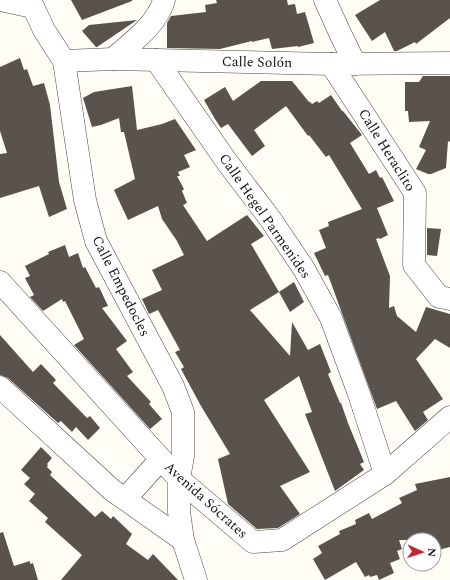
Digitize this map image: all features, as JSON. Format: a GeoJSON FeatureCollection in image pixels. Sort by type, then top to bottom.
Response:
{"type":"FeatureCollection","features":[{"type":"Feature","properties":{"kind":"street"},"geometry":{"type":"LineString","coordinates":[[0,0],[32,4]]}},
{"type":"Feature","properties":{"kind":"street"},"geometry":{"type":"LineString","coordinates":[[113,59],[148,28],[162,10],[164,0]]}},
{"type":"Feature","properties":{"kind":"street"},"geometry":{"type":"LineString","coordinates":[[325,0],[355,64]]}},
{"type":"Feature","properties":{"kind":"street","name":"Calle Empedocles"},"geometry":{"type":"LineString","coordinates":[[32,4],[44,30],[64,61],[85,200],[96,241],[173,386],[183,412],[183,456],[179,479],[179,512],[183,540],[196,580]]}},
{"type":"Feature","properties":{"kind":"street","name":"Calle Solón"},"geometry":{"type":"LineString","coordinates":[[64,61],[113,59],[331,64],[450,63]]}},
{"type":"Feature","properties":{"kind":"street","name":"Calle Hegel Parmenides"},"geometry":{"type":"LineString","coordinates":[[156,60],[227,162],[271,220],[304,269],[331,318],[359,394],[385,474]]}},
{"type":"Feature","properties":{"kind":"street","name":"Calle Heraclito"},"geometry":{"type":"LineString","coordinates":[[331,64],[415,193],[414,265],[439,297],[450,299]]}},
{"type":"Feature","properties":{"kind":"street","name":"Avenida Sócrates"},"geometry":{"type":"LineString","coordinates":[[0,282],[179,479],[253,542],[282,540],[385,474],[450,417]]}},
{"type":"Feature","properties":{"kind":"street"},"geometry":{"type":"LineString","coordinates":[[0,387],[112,490],[183,540]]}},
{"type":"Feature","properties":{"kind":"street"},"geometry":{"type":"LineString","coordinates":[[125,499],[161,459]]}},
{"type":"Feature","properties":{"kind":"building"},"geometry":{"type":"Polygon","coordinates":[[[71,0],[132,0],[132,1],[82,20],[71,0]]]}},
{"type":"Feature","properties":{"kind":"building"},"geometry":{"type":"Polygon","coordinates":[[[216,0],[287,0],[288,5],[295,4],[297,14],[305,12],[314,43],[298,47],[272,49],[269,38],[220,49],[167,48],[167,23],[171,16],[206,12],[205,5],[217,3],[216,0]]]}},
{"type":"Feature","properties":{"kind":"building"},"geometry":{"type":"Polygon","coordinates":[[[380,0],[450,0],[450,18],[416,44],[415,42],[394,51],[385,32],[372,41],[355,15],[380,0]]]}},
{"type":"Feature","properties":{"kind":"building"},"geometry":{"type":"Polygon","coordinates":[[[137,20],[97,47],[82,31],[89,25],[137,20]]]}},
{"type":"Feature","properties":{"kind":"building"},"geometry":{"type":"Polygon","coordinates":[[[20,58],[24,70],[27,69],[33,86],[44,83],[50,105],[59,182],[67,209],[49,217],[39,186],[0,198],[0,154],[7,153],[0,131],[0,67],[20,58]]]}},
{"type":"Feature","properties":{"kind":"building"},"geometry":{"type":"Polygon","coordinates":[[[423,76],[450,76],[450,142],[448,141],[446,168],[431,174],[416,169],[426,150],[419,147],[430,121],[409,122],[408,111],[405,111],[405,82],[419,82],[423,76]]]}},
{"type":"Feature","properties":{"kind":"building"},"geometry":{"type":"Polygon","coordinates":[[[261,81],[292,81],[312,104],[317,101],[319,103],[331,95],[362,135],[350,143],[369,174],[376,170],[380,178],[382,177],[394,201],[377,208],[388,235],[380,239],[376,239],[390,276],[389,308],[394,306],[397,316],[416,332],[426,307],[450,314],[450,348],[435,339],[416,359],[443,399],[423,412],[428,420],[415,431],[396,401],[377,409],[328,275],[325,276],[314,253],[326,248],[319,230],[329,226],[328,222],[362,209],[329,155],[326,157],[309,135],[308,136],[286,106],[254,130],[265,146],[252,156],[228,124],[221,128],[204,100],[225,87],[233,101],[261,81]]]}},
{"type":"Feature","properties":{"kind":"building"},"geometry":{"type":"Polygon","coordinates":[[[132,86],[137,130],[175,119],[196,150],[184,155],[190,167],[178,172],[180,176],[177,176],[184,189],[182,191],[187,203],[183,205],[207,241],[247,215],[264,236],[251,244],[279,292],[250,310],[290,356],[292,322],[308,350],[320,344],[331,372],[328,374],[364,462],[360,464],[364,470],[335,491],[305,414],[312,412],[299,376],[264,400],[310,472],[280,486],[300,514],[278,528],[257,529],[228,504],[218,459],[230,454],[181,369],[184,367],[175,352],[180,350],[158,310],[149,314],[142,299],[162,290],[152,270],[184,255],[177,241],[162,219],[158,206],[128,220],[114,190],[135,179],[124,132],[121,132],[119,118],[92,127],[83,98],[94,92],[132,86]]]}},
{"type":"Feature","properties":{"kind":"building"},"geometry":{"type":"Polygon","coordinates":[[[427,228],[441,229],[437,256],[427,255],[427,228]]]}},
{"type":"Feature","properties":{"kind":"building"},"geometry":{"type":"Polygon","coordinates":[[[65,245],[69,257],[78,253],[83,268],[85,267],[96,288],[99,287],[108,306],[102,308],[127,341],[116,349],[133,372],[127,376],[151,402],[149,404],[162,419],[150,429],[74,345],[84,339],[65,301],[63,302],[62,299],[43,311],[30,297],[34,295],[25,278],[30,276],[25,266],[49,254],[48,252],[65,245]]]}},
{"type":"Feature","properties":{"kind":"building"},"geometry":{"type":"Polygon","coordinates":[[[294,282],[304,302],[290,312],[279,292],[294,282]]]}},
{"type":"Feature","properties":{"kind":"building"},"geometry":{"type":"Polygon","coordinates":[[[0,335],[33,372],[41,364],[56,380],[53,383],[87,418],[90,416],[100,428],[88,440],[76,427],[72,432],[61,421],[58,423],[8,378],[0,375],[0,335]]]}},
{"type":"Feature","properties":{"kind":"building"},"geometry":{"type":"Polygon","coordinates":[[[41,447],[52,458],[47,464],[47,467],[52,472],[50,475],[95,517],[102,511],[111,519],[113,516],[132,534],[126,544],[148,560],[153,554],[178,580],[61,580],[82,555],[45,522],[48,518],[29,501],[35,494],[24,484],[30,478],[21,470],[41,447]]]}},
{"type":"Feature","properties":{"kind":"building"},"geometry":{"type":"Polygon","coordinates":[[[450,477],[450,547],[442,549],[442,532],[402,532],[402,540],[399,540],[402,549],[397,551],[400,559],[390,563],[394,573],[379,580],[377,575],[370,577],[369,575],[365,577],[356,562],[325,580],[313,559],[322,553],[318,546],[340,534],[339,531],[356,524],[355,520],[369,513],[372,519],[402,503],[399,498],[417,490],[415,484],[450,477]]]}},
{"type":"Feature","properties":{"kind":"building"},"geometry":{"type":"Polygon","coordinates":[[[3,532],[14,566],[30,561],[30,564],[33,563],[38,580],[0,580],[0,533],[3,532]]]}}]}
